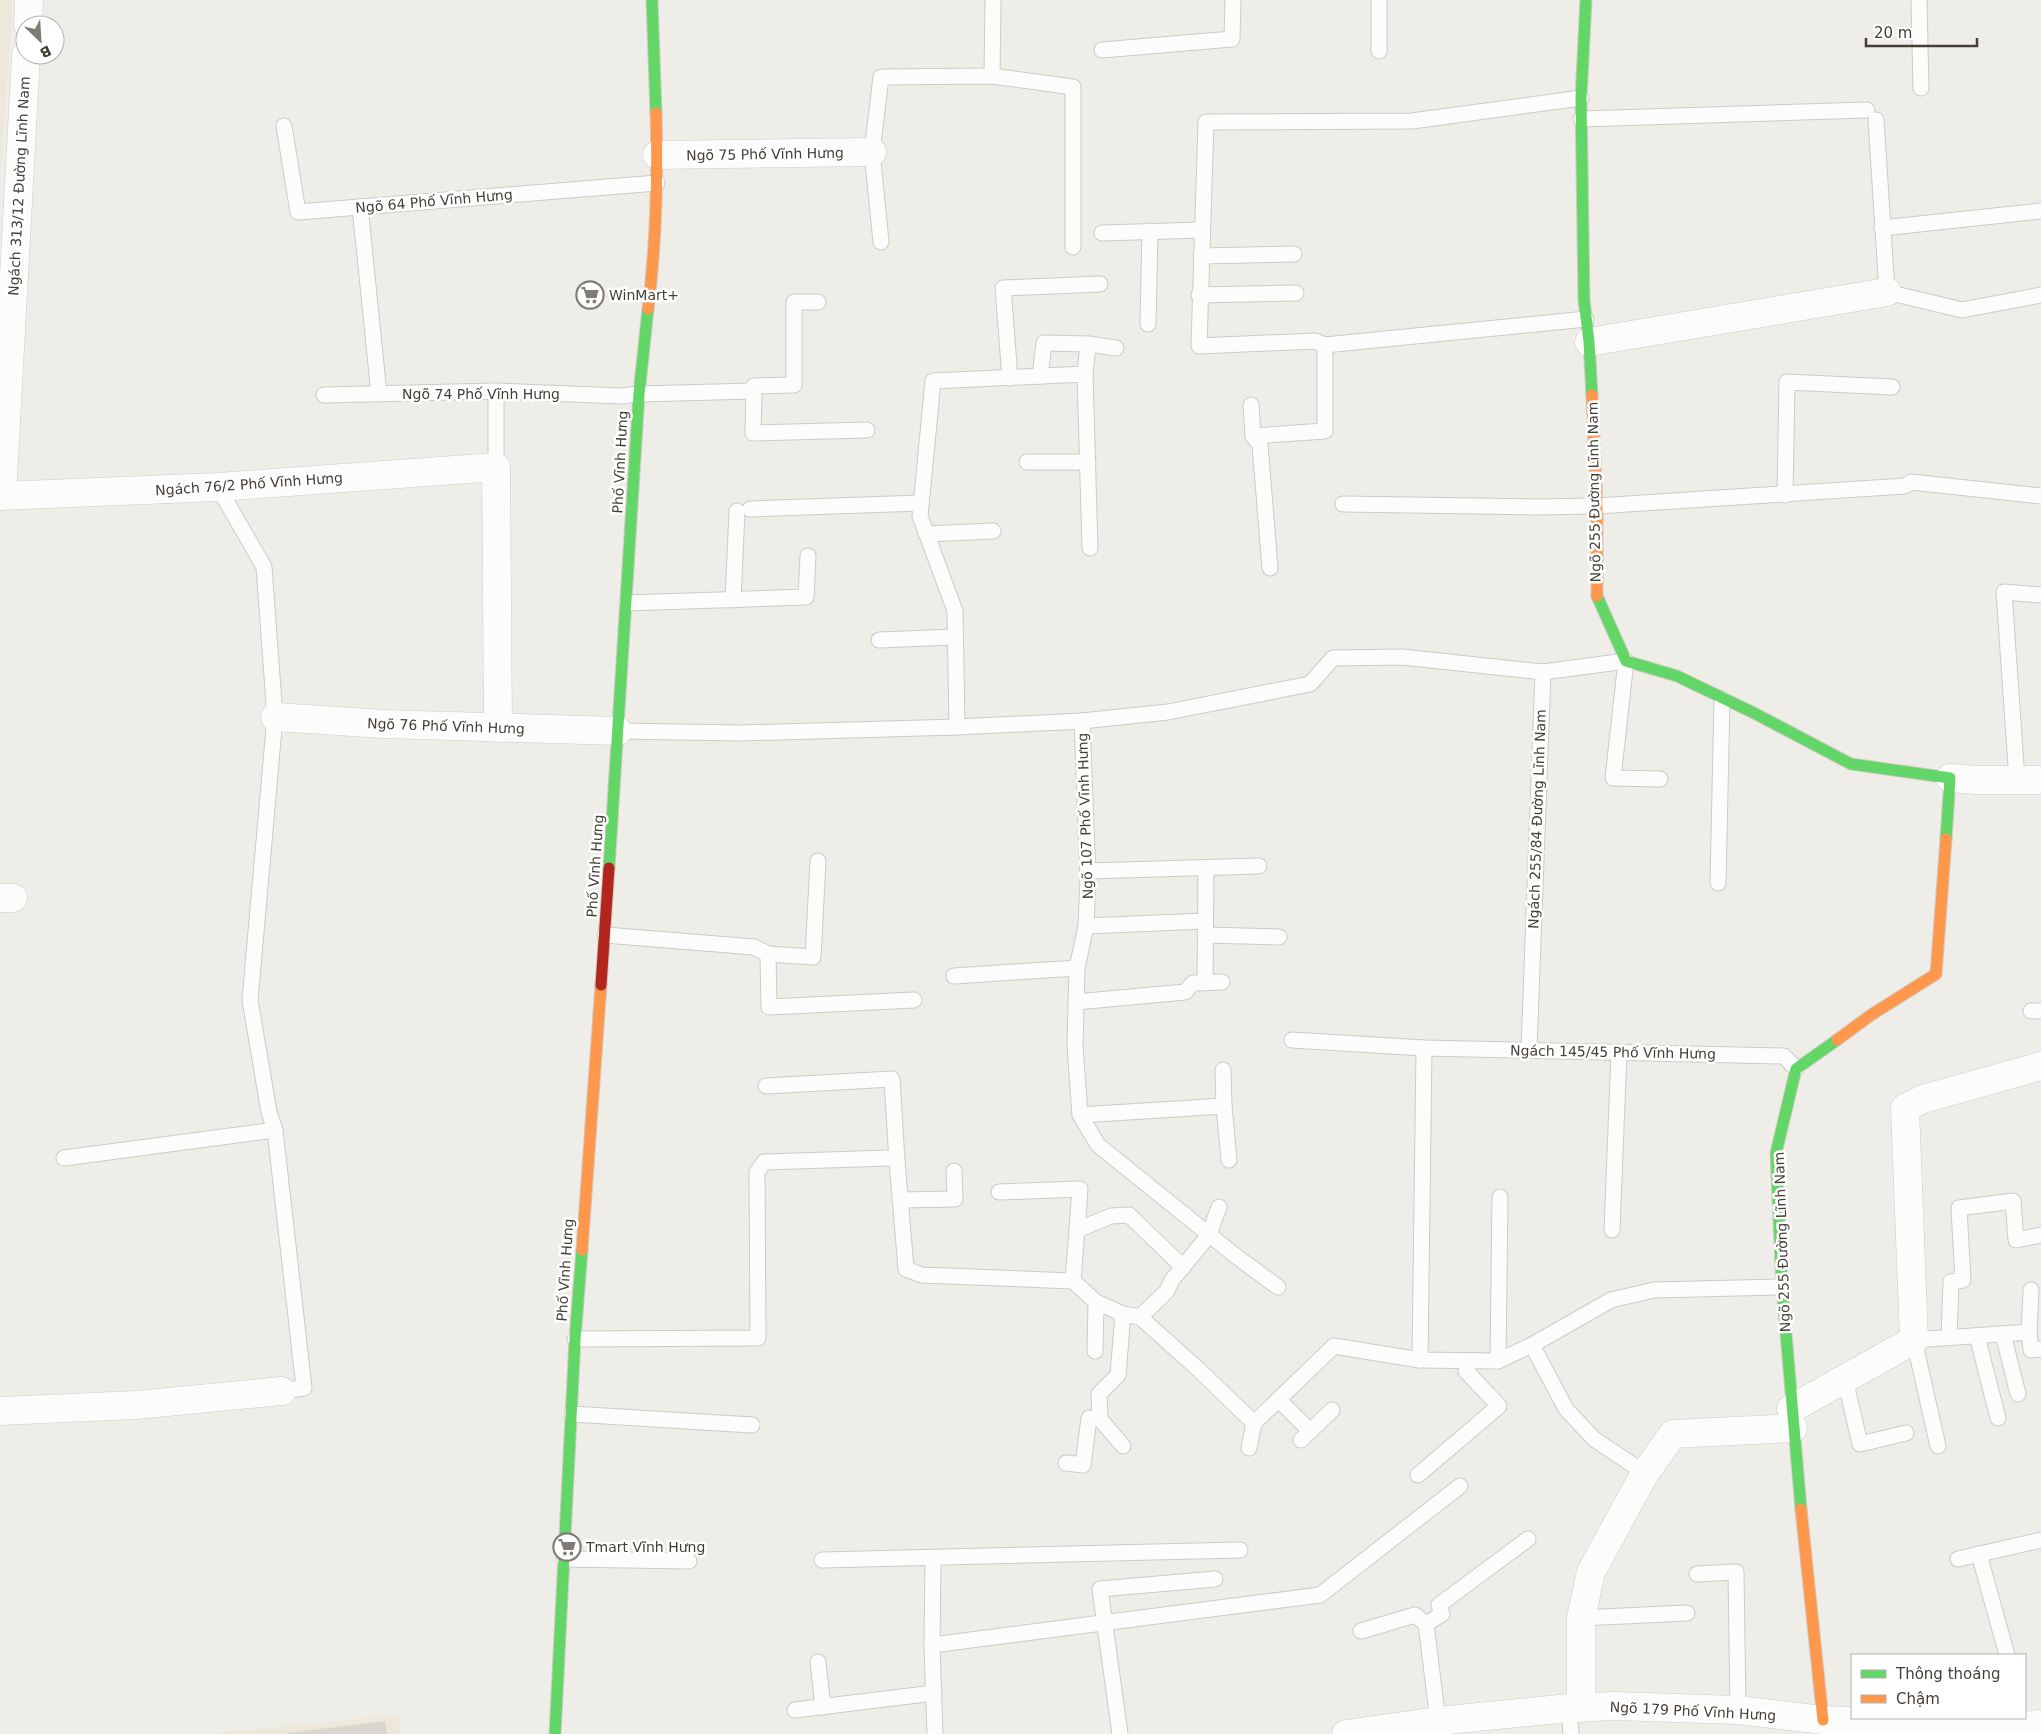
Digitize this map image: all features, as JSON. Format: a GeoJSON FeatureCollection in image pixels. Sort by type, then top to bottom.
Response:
{"type":"FeatureCollection","features":[{"type":"Feature","properties":{"kind":"street"},"geometry":{"type":"LineString","coordinates":[[28,15],[29,0]]}},
{"type":"Feature","properties":{"kind":"street","name":"Phố Vĩnh Hưng"},"geometry":{"type":"LineString","coordinates":[[556,1734],[575,1339],[605,935],[639,394],[655,249],[657,155],[652,0]]}},
{"type":"Feature","properties":{"kind":"street","name":"Ngõ 255 Đường Lĩnh Nam"},"geometry":{"type":"LineString","coordinates":[[1586,0],[1581,98],[1584,300],[1588,331],[1598,506],[1597,596],[1626,661]]}},
{"type":"Feature","properties":{"kind":"street","name":"Ngách 313/12 Đường Lĩnh Nam"},"geometry":{"type":"LineString","coordinates":[[1,496],[25,65]]}},
{"type":"Feature","properties":{"kind":"street","name":"Ngõ 75 Phố Vĩnh Hưng"},"geometry":{"type":"LineString","coordinates":[[657,155],[872,152]]}},
{"type":"Feature","properties":{"kind":"street"},"geometry":{"type":"LineString","coordinates":[[1588,331],[1887,292]]}},
{"type":"Feature","properties":{"kind":"street"},"geometry":{"type":"LineString","coordinates":[[496,467],[498,728]]}},
{"type":"Feature","properties":{"kind":"street","name":"Ngách 76/2 Phố Vĩnh Hưng"},"geometry":{"type":"LineString","coordinates":[[1,496],[218,487],[496,467]]}},
{"type":"Feature","properties":{"kind":"street"},"geometry":{"type":"LineString","coordinates":[[1626,661],[1676,676],[1754,713],[1850,764],[1950,778],[2029,780]]}},
{"type":"Feature","properties":{"kind":"street","name":"Ngõ 76 Phố Vĩnh Hưng"},"geometry":{"type":"LineString","coordinates":[[275,717],[384,724],[618,731]]}},
{"type":"Feature","properties":{"kind":"street"},"geometry":{"type":"LineString","coordinates":[[1796,1069],[1870,1015],[1936,974],[1950,778]]}},
{"type":"Feature","properties":{"kind":"street"},"geometry":{"type":"LineString","coordinates":[[1574,1717],[1581,1618],[1591,1572],[1645,1473],[1674,1434],[1792,1418],[1845,1379],[1914,1340],[1905,1108],[1923,1099],[2041,1066]]}},
{"type":"Feature","properties":{"kind":"street","name":"Ngõ 255 Đường Lĩnh Nam"},"geometry":{"type":"LineString","coordinates":[[1796,1069],[1776,1153],[1782,1287],[1792,1418],[1824,1727]]}},
{"type":"Feature","properties":{"kind":"street"},"geometry":{"type":"LineString","coordinates":[[0,1411],[136,1405],[282,1391]]}},
{"type":"Feature","properties":{"kind":"street","name":"Ngõ 179 Phố Vĩnh Hưng"},"geometry":{"type":"LineString","coordinates":[[1346,1734],[1438,1721],[1574,1717],[1614,1706],[1738,1710],[1824,1727],[2012,1727],[2030,1722]]}},
{"type":"Feature","properties":{"kind":"lane"},"geometry":{"type":"LineString","coordinates":[[992,76],[994,0]]}},
{"type":"Feature","properties":{"kind":"lane"},"geometry":{"type":"LineString","coordinates":[[1102,50],[1232,39],[1233,0]]}},
{"type":"Feature","properties":{"kind":"lane"},"geometry":{"type":"LineString","coordinates":[[1379,0],[1379,51]]}},
{"type":"Feature","properties":{"kind":"lane"},"geometry":{"type":"LineString","coordinates":[[1919,0],[1921,88]]}},
{"type":"Feature","properties":{"kind":"lane"},"geometry":{"type":"LineString","coordinates":[[881,242],[872,152],[881,78],[992,76],[1073,87],[1073,246]]}},
{"type":"Feature","properties":{"kind":"lane"},"geometry":{"type":"LineString","coordinates":[[1581,98],[1412,121],[1206,122],[1199,294],[1199,346],[1315,341],[1325,345],[1588,331]]}},
{"type":"Feature","properties":{"kind":"lane"},"geometry":{"type":"LineString","coordinates":[[1581,119],[1871,115],[1887,292],[1962,310],[2041,295]]}},
{"type":"Feature","properties":{"kind":"lane","name":"Ngõ 64 Phố Vĩnh Hưng"},"geometry":{"type":"LineString","coordinates":[[284,126],[298,212],[657,183]]}},
{"type":"Feature","properties":{"kind":"lane"},"geometry":{"type":"LineString","coordinates":[[360,206],[379,394]]}},
{"type":"Feature","properties":{"kind":"lane"},"geometry":{"type":"LineString","coordinates":[[1882,228],[2041,211]]}},
{"type":"Feature","properties":{"kind":"lane"},"geometry":{"type":"LineString","coordinates":[[1102,232],[1202,230]]}},
{"type":"Feature","properties":{"kind":"lane"},"geometry":{"type":"LineString","coordinates":[[1148,324],[1150,231]]}},
{"type":"Feature","properties":{"kind":"lane"},"geometry":{"type":"LineString","coordinates":[[1201,256],[1294,254]]}},
{"type":"Feature","properties":{"kind":"lane"},"geometry":{"type":"LineString","coordinates":[[1010,378],[1003,288],[1100,284]]}},
{"type":"Feature","properties":{"kind":"lane"},"geometry":{"type":"LineString","coordinates":[[1199,294],[1296,293]]}},
{"type":"Feature","properties":{"kind":"lane","name":"Ngõ 74 Phố Vĩnh Hưng"},"geometry":{"type":"LineString","coordinates":[[324,395],[496,391],[621,396],[754,391],[754,386],[794,385],[794,302],[818,302]]}},
{"type":"Feature","properties":{"kind":"lane"},"geometry":{"type":"LineString","coordinates":[[1040,376],[1044,343],[1088,344],[1116,348]]}},
{"type":"Feature","properties":{"kind":"lane"},"geometry":{"type":"LineString","coordinates":[[1088,344],[1085,374],[1090,548]]}},
{"type":"Feature","properties":{"kind":"lane"},"geometry":{"type":"LineString","coordinates":[[1253,436],[1324,431],[1325,345]]}},
{"type":"Feature","properties":{"kind":"lane"},"geometry":{"type":"LineString","coordinates":[[957,727],[955,611],[920,516],[933,381],[1085,374]]}},
{"type":"Feature","properties":{"kind":"lane"},"geometry":{"type":"LineString","coordinates":[[1785,495],[1787,382],[1892,387]]}},
{"type":"Feature","properties":{"kind":"lane"},"geometry":{"type":"LineString","coordinates":[[496,391],[496,467]]}},
{"type":"Feature","properties":{"kind":"lane"},"geometry":{"type":"LineString","coordinates":[[754,391],[754,433],[867,430]]}},
{"type":"Feature","properties":{"kind":"lane"},"geometry":{"type":"LineString","coordinates":[[1251,405],[1253,436],[1260,446],[1270,568]]}},
{"type":"Feature","properties":{"kind":"lane"},"geometry":{"type":"LineString","coordinates":[[1027,462],[1088,462]]}},
{"type":"Feature","properties":{"kind":"lane"},"geometry":{"type":"LineString","coordinates":[[1344,504],[1598,506],[1905,486],[1912,482],[2041,496]]}},
{"type":"Feature","properties":{"kind":"lane"},"geometry":{"type":"LineString","coordinates":[[218,487],[264,567],[275,717],[250,1000],[269,1112],[275,1130],[304,1388],[282,1391]]}},
{"type":"Feature","properties":{"kind":"lane"},"geometry":{"type":"LineString","coordinates":[[733,600],[743,510],[921,503]]}},
{"type":"Feature","properties":{"kind":"lane"},"geometry":{"type":"LineString","coordinates":[[926,534],[993,531]]}},
{"type":"Feature","properties":{"kind":"lane"},"geometry":{"type":"LineString","coordinates":[[627,603],[806,597],[808,556]]}},
{"type":"Feature","properties":{"kind":"lane"},"geometry":{"type":"LineString","coordinates":[[2029,780],[2004,592],[2041,595]]}},
{"type":"Feature","properties":{"kind":"lane"},"geometry":{"type":"LineString","coordinates":[[879,640],[955,637]]}},
{"type":"Feature","properties":{"kind":"lane"},"geometry":{"type":"LineString","coordinates":[[1082,721],[1168,712],[1310,684],[1333,658],[1402,657],[1543,672],[1626,661],[1613,778],[1660,779]]}},
{"type":"Feature","properties":{"kind":"lane","name":"Ngách 255/84 Đường Lĩnh Nam"},"geometry":{"type":"LineString","coordinates":[[1529,1050],[1543,672]]}},
{"type":"Feature","properties":{"kind":"lane"},"geometry":{"type":"LineString","coordinates":[[1718,883],[1722,699]]}},
{"type":"Feature","properties":{"kind":"lane","name":"Ngõ 107 Phố Vĩnh Hưng"},"geometry":{"type":"LineString","coordinates":[[618,731],[740,733],[957,727],[1082,721],[1088,871],[1086,926],[1078,968],[1076,1002],[1075,1046],[1080,1115]]}},
{"type":"Feature","properties":{"kind":"lane"},"geometry":{"type":"LineString","coordinates":[[605,935],[754,948],[768,954],[813,957],[818,861]]}},
{"type":"Feature","properties":{"kind":"lane"},"geometry":{"type":"LineString","coordinates":[[1088,871],[1259,866]]}},
{"type":"Feature","properties":{"kind":"lane"},"geometry":{"type":"LineString","coordinates":[[1205,983],[1206,868]]}},
{"type":"Feature","properties":{"kind":"lane"},"geometry":{"type":"LineString","coordinates":[[1086,926],[1205,928],[1279,937]]}},
{"type":"Feature","properties":{"kind":"lane"},"geometry":{"type":"LineString","coordinates":[[768,954],[769,1007],[914,1000]]}},
{"type":"Feature","properties":{"kind":"lane"},"geometry":{"type":"LineString","coordinates":[[954,976],[1078,968]]}},
{"type":"Feature","properties":{"kind":"lane"},"geometry":{"type":"LineString","coordinates":[[1076,1002],[1185,992],[1192,984],[1222,982]]}},
{"type":"Feature","properties":{"kind":"lane","name":"Ngách 145/45 Phố Vĩnh Hưng"},"geometry":{"type":"LineString","coordinates":[[1292,1040],[1424,1048],[1784,1056],[1796,1069]]}},
{"type":"Feature","properties":{"kind":"lane"},"geometry":{"type":"LineString","coordinates":[[1420,1360],[1424,1048]]}},
{"type":"Feature","properties":{"kind":"lane"},"geometry":{"type":"LineString","coordinates":[[1612,1230],[1619,1052]]}},
{"type":"Feature","properties":{"kind":"lane"},"geometry":{"type":"LineString","coordinates":[[1223,1070],[1229,1160]]}},
{"type":"Feature","properties":{"kind":"lane"},"geometry":{"type":"LineString","coordinates":[[766,1086],[892,1079],[906,1269],[922,1276],[1073,1281],[1096,1302],[1123,1314],[1140,1317],[1254,1423]]}},
{"type":"Feature","properties":{"kind":"lane"},"geometry":{"type":"LineString","coordinates":[[1224,1106],[1080,1115],[1098,1145],[1278,1288]]}},
{"type":"Feature","properties":{"kind":"lane"},"geometry":{"type":"LineString","coordinates":[[64,1158],[275,1130]]}},
{"type":"Feature","properties":{"kind":"lane"},"geometry":{"type":"LineString","coordinates":[[575,1339],[758,1338],[758,1172],[764,1162],[890,1158],[897,1161]]}},
{"type":"Feature","properties":{"kind":"lane"},"geometry":{"type":"LineString","coordinates":[[900,1200],[956,1199],[954,1171]]}},
{"type":"Feature","properties":{"kind":"lane"},"geometry":{"type":"LineString","coordinates":[[999,1192],[1080,1189],[1073,1281]]}},
{"type":"Feature","properties":{"kind":"lane"},"geometry":{"type":"LineString","coordinates":[[1498,1361],[1500,1197]]}},
{"type":"Feature","properties":{"kind":"lane"},"geometry":{"type":"LineString","coordinates":[[1950,1338],[1951,1282],[1964,1280],[1959,1208],[2013,1201],[2016,1240],[2041,1236]]}},
{"type":"Feature","properties":{"kind":"lane"},"geometry":{"type":"LineString","coordinates":[[1140,1317],[1167,1291],[1172,1280],[1209,1235],[1219,1207]]}},
{"type":"Feature","properties":{"kind":"lane"},"geometry":{"type":"LineString","coordinates":[[1077,1230],[1111,1216],[1129,1215],[1183,1267]]}},
{"type":"Feature","properties":{"kind":"lane"},"geometry":{"type":"LineString","coordinates":[[1249,1448],[1254,1423],[1334,1346],[1420,1360],[1498,1361],[1532,1345],[1611,1300],[1654,1290],[1782,1287]]}},
{"type":"Feature","properties":{"kind":"lane"},"geometry":{"type":"LineString","coordinates":[[2031,1290],[2029,1332],[2031,1350],[2041,1349]]}},
{"type":"Feature","properties":{"kind":"lane"},"geometry":{"type":"LineString","coordinates":[[1095,1351],[1096,1302]]}},
{"type":"Feature","properties":{"kind":"lane"},"geometry":{"type":"LineString","coordinates":[[1123,1314],[1118,1375],[1099,1394],[1100,1419],[1123,1446]]}},
{"type":"Feature","properties":{"kind":"lane"},"geometry":{"type":"LineString","coordinates":[[1938,1446],[1914,1340],[2029,1332]]}},
{"type":"Feature","properties":{"kind":"lane"},"geometry":{"type":"LineString","coordinates":[[2003,1334],[2018,1394]]}},
{"type":"Feature","properties":{"kind":"lane"},"geometry":{"type":"LineString","coordinates":[[1977,1336],[1998,1418]]}},
{"type":"Feature","properties":{"kind":"lane"},"geometry":{"type":"LineString","coordinates":[[1532,1345],[1566,1409],[1594,1439],[1645,1473]]}},
{"type":"Feature","properties":{"kind":"lane"},"geometry":{"type":"LineString","coordinates":[[1418,1475],[1499,1406],[1466,1371],[1470,1361]]}},
{"type":"Feature","properties":{"kind":"lane"},"geometry":{"type":"LineString","coordinates":[[1845,1379],[1860,1444],[1906,1433]]}},
{"type":"Feature","properties":{"kind":"lane"},"geometry":{"type":"LineString","coordinates":[[1279,1400],[1306,1436],[1332,1410]]}},
{"type":"Feature","properties":{"kind":"lane"},"geometry":{"type":"LineString","coordinates":[[572,1414],[752,1425]]}},
{"type":"Feature","properties":{"kind":"lane"},"geometry":{"type":"LineString","coordinates":[[1066,1464],[1084,1465],[1089,1418],[1100,1419]]}},
{"type":"Feature","properties":{"kind":"lane"},"geometry":{"type":"LineString","coordinates":[[932,1645],[1320,1596],[1460,1486]]}},
{"type":"Feature","properties":{"kind":"lane"},"geometry":{"type":"LineString","coordinates":[[1426,1624],[1442,1614],[1439,1605],[1528,1539]]}},
{"type":"Feature","properties":{"kind":"lane"},"geometry":{"type":"LineString","coordinates":[[1958,1559],[2041,1540]]}},
{"type":"Feature","properties":{"kind":"lane"},"geometry":{"type":"LineString","coordinates":[[822,1560],[933,1559],[1240,1550]]}},
{"type":"Feature","properties":{"kind":"lane"},"geometry":{"type":"LineString","coordinates":[[1979,1554],[2007,1654]]}},
{"type":"Feature","properties":{"kind":"lane"},"geometry":{"type":"LineString","coordinates":[[564,1559],[689,1561]]}},
{"type":"Feature","properties":{"kind":"lane"},"geometry":{"type":"LineString","coordinates":[[933,1559],[932,1645],[935,1734]]}},
{"type":"Feature","properties":{"kind":"lane"},"geometry":{"type":"LineString","coordinates":[[1697,1574],[1736,1572],[1738,1710]]}},
{"type":"Feature","properties":{"kind":"lane"},"geometry":{"type":"LineString","coordinates":[[1120,1734],[1100,1589],[1215,1579]]}},
{"type":"Feature","properties":{"kind":"lane"},"geometry":{"type":"LineString","coordinates":[[1581,1618],[1687,1613]]}},
{"type":"Feature","properties":{"kind":"lane"},"geometry":{"type":"LineString","coordinates":[[1361,1631],[1414,1616],[1426,1624],[1438,1721]]}},
{"type":"Feature","properties":{"kind":"lane"},"geometry":{"type":"LineString","coordinates":[[818,1662],[823,1706]]}},
{"type":"Feature","properties":{"kind":"lane"},"geometry":{"type":"LineString","coordinates":[[795,1710],[934,1693]]}},
{"type":"Feature","properties":{"kind":"shaded area"},"geometry":{"type":"Polygon","coordinates":[[[0,0],[13,0],[0,177],[0,0]]]}},
{"type":"Feature","properties":{"kind":"shaded area"},"geometry":{"type":"Polygon","coordinates":[[[401,1715],[400,1734],[204,1734],[401,1715]]]}},
{"type":"Feature","properties":{"kind":"building"},"geometry":{"type":"Polygon","coordinates":[[[385,1721],[387,1734],[288,1734],[288,1733],[385,1721]]]}},
{"type":"Feature","properties":{"kind":"traffic: fast"},"geometry":{"type":"LineString","coordinates":[[652,0],[656,113]]}},
{"type":"Feature","properties":{"kind":"traffic: fast"},"geometry":{"type":"LineString","coordinates":[[1586,0],[1581,98],[1584,300],[1592,395]]}},
{"type":"Feature","properties":{"kind":"traffic: fast"},"geometry":{"type":"LineString","coordinates":[[609,868],[639,394],[648,309]]}},
{"type":"Feature","properties":{"kind":"traffic: fast"},"geometry":{"type":"LineString","coordinates":[[1597,596],[1626,661],[1677,676],[1754,713],[1851,764],[1950,778],[1946,839]]}},
{"type":"Feature","properties":{"kind":"traffic: fast"},"geometry":{"type":"LineString","coordinates":[[1801,1509],[1782,1287],[1776,1153],[1796,1069],[1837,1040]]}},
{"type":"Feature","properties":{"kind":"traffic: fast"},"geometry":{"type":"LineString","coordinates":[[555,1734],[575,1339],[582,1250]]}},
{"type":"Feature","properties":{"kind":"traffic: slow"},"geometry":{"type":"LineString","coordinates":[[648,309],[656,211],[656,113]]}},
{"type":"Feature","properties":{"kind":"traffic: slow"},"geometry":{"type":"LineString","coordinates":[[1592,395],[1597,506],[1597,596]]}},
{"type":"Feature","properties":{"kind":"traffic: slow"},"geometry":{"type":"LineString","coordinates":[[1837,1040],[1871,1015],[1936,974],[1946,839]]}},
{"type":"Feature","properties":{"kind":"traffic: slow"},"geometry":{"type":"LineString","coordinates":[[582,1250],[601,985]]}},
{"type":"Feature","properties":{"kind":"traffic: slow"},"geometry":{"type":"LineString","coordinates":[[1801,1509],[1823,1720]]}},
{"type":"Feature","properties":{"kind":"traffic: jam"},"geometry":{"type":"LineString","coordinates":[[601,985],[609,868]]}},
{"type":"Feature","properties":{"kind":"place","name":"WinMart+"},"geometry":{"type":"Point","coordinates":[590,295]}},
{"type":"Feature","properties":{"kind":"place","name":"Tmart Vĩnh Hưng"},"geometry":{"type":"Point","coordinates":[567,1547]}}]}
